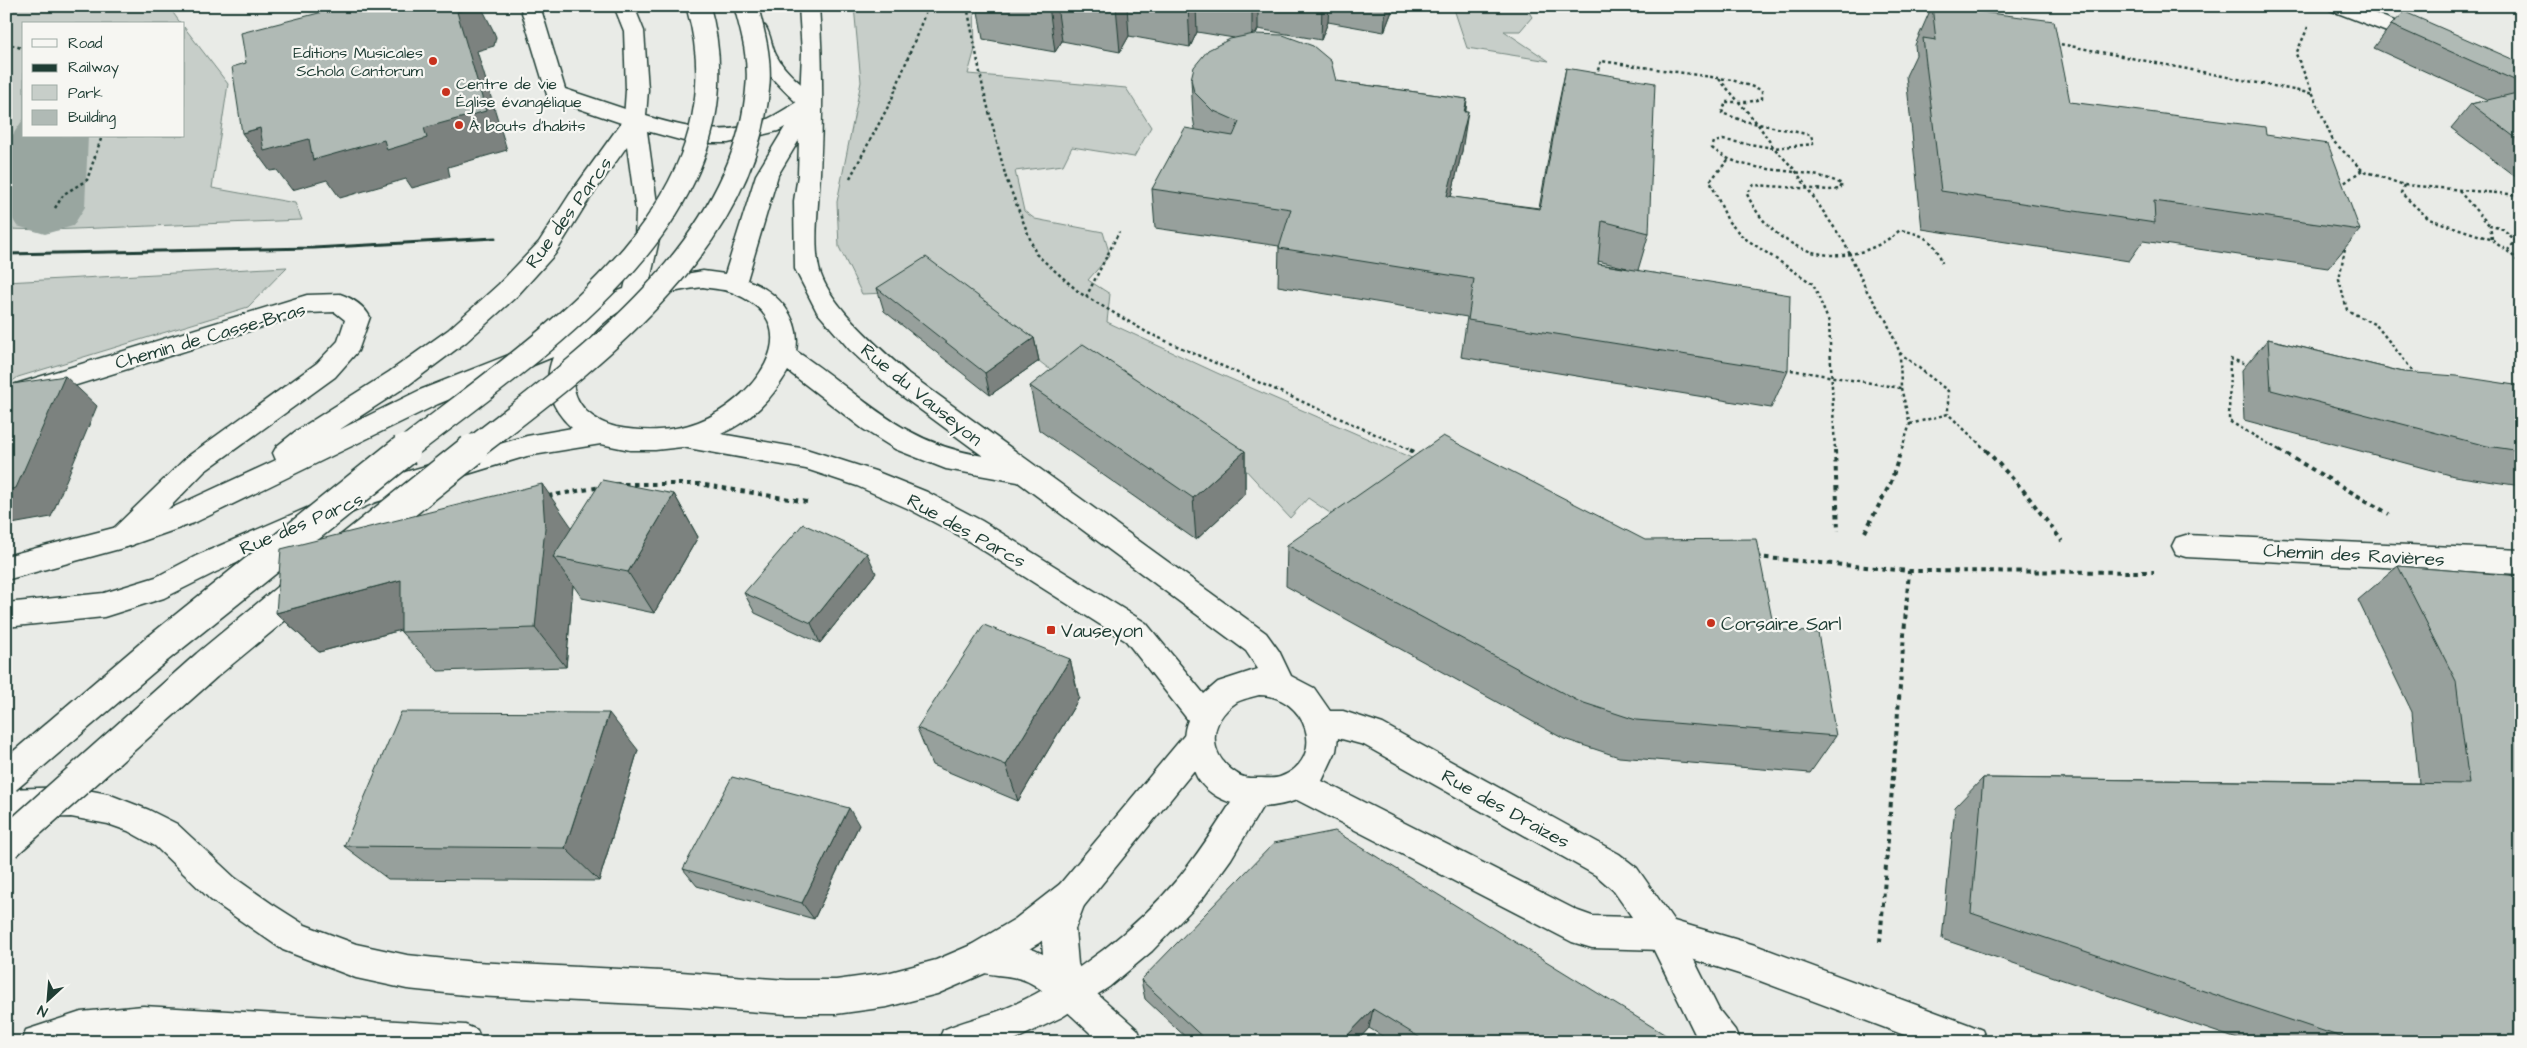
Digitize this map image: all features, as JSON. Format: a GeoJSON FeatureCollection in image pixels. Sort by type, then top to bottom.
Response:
{"type":"FeatureCollection","features":[{"type":"Feature","properties":{"kind":"main road"},"geometry":{"type":"LineString","coordinates":[[530,6],[556,93],[635,120],[691,136],[728,136],[770,126],[810,103],[767,62],[760,47],[756,6]]}},
{"type":"Feature","properties":{"kind":"main road"},"geometry":{"type":"LineString","coordinates":[[624,6],[634,31],[637,90],[635,120],[647,210],[647,240],[635,292]]}},
{"type":"Feature","properties":{"kind":"main road"},"geometry":{"type":"LineString","coordinates":[[6,778],[87,706],[202,612],[424,435],[529,356],[614,276],[642,243],[672,198],[693,153],[707,107],[710,61],[705,24],[698,6]]}},
{"type":"Feature","properties":{"kind":"main road"},"geometry":{"type":"LineString","coordinates":[[6,844],[207,665],[606,342],[654,295],[693,244],[724,198],[748,142],[758,97],[758,58],[752,22],[746,6]]}},
{"type":"Feature","properties":{"kind":"main road","name":"Rue du Vauseyon"},"geometry":{"type":"LineString","coordinates":[[808,6],[812,53],[809,175],[805,201],[807,269],[826,306],[859,344],[900,381],[1256,642],[1269,660],[1280,684]]}},
{"type":"Feature","properties":{"kind":"main road"},"geometry":{"type":"LineString","coordinates":[[2337,6],[2398,28],[2442,47]]}},
{"type":"Feature","properties":{"kind":"main road","name":"Rue du Vauseyon"},"geometry":{"type":"LineString","coordinates":[[734,284],[767,175],[810,103]]}},
{"type":"Feature","properties":{"kind":"main road","name":"Rue des Parcs"},"geometry":{"type":"LineString","coordinates":[[232,494],[305,438],[420,363],[457,336],[508,290],[547,248],[578,199],[635,120]]}},
{"type":"Feature","properties":{"kind":"main road"},"geometry":{"type":"LineString","coordinates":[[703,279],[734,284],[754,292],[770,304],[780,318],[785,336],[783,354],[772,381],[748,405],[717,425],[680,437],[652,441],[624,440],[600,434],[574,417],[561,394],[560,366],[573,339],[604,309],[635,292],[669,282],[703,279]]}},
{"type":"Feature","properties":{"kind":"main road","name":"Chemin de Casse-Bras"},"geometry":{"type":"LineString","coordinates":[[6,397],[307,304],[340,303],[358,317],[348,345],[326,370],[196,464],[123,537]]}},
{"type":"Feature","properties":{"kind":"main road","name":"Rue des Parcs"},"geometry":{"type":"LineString","coordinates":[[6,568],[123,537],[232,494],[429,397],[573,339]]}},
{"type":"Feature","properties":{"kind":"main road","name":"Rue du Vauseyon"},"geometry":{"type":"LineString","coordinates":[[783,354],[813,373],[863,414],[904,441],[943,458],[971,466],[1023,472]]}},
{"type":"Feature","properties":{"kind":"main road","name":"Rue des Parcs"},"geometry":{"type":"LineString","coordinates":[[6,615],[104,605],[164,586],[206,564],[368,494],[527,446],[600,434]]}},
{"type":"Feature","properties":{"kind":"main road","name":"Rue des Parcs"},"geometry":{"type":"LineString","coordinates":[[680,437],[806,459],[866,478],[917,500],[972,530],[1136,632],[1200,729]]}},
{"type":"Feature","properties":{"kind":"main road","name":"Chemin des Ravières"},"geometry":{"type":"LineString","coordinates":[[2186,546],[2521,562]]}},
{"type":"Feature","properties":{"kind":"main road"},"geometry":{"type":"LineString","coordinates":[[6,804],[71,802],[108,809],[138,820],[166,835],[223,889],[295,938],[356,961],[408,972],[475,979],[681,989],[787,997],[836,997],[887,990],[937,977],[983,957],[1027,931],[1072,895],[1108,854],[1200,729],[1219,697],[1241,684],[1259,682],[1280,684],[1298,693],[1313,706],[1322,724],[1324,740],[1320,756],[1311,772],[1297,784],[1277,792],[1254,794],[1233,788],[1215,777],[1203,761],[1200,729]]}},
{"type":"Feature","properties":{"kind":"main road","name":"Rue des Draizes"},"geometry":{"type":"LineString","coordinates":[[1322,724],[1343,725],[1372,734],[1608,865],[1625,879],[1663,934],[1707,1022],[1724,1042]]}},
{"type":"Feature","properties":{"kind":"main road"},"geometry":{"type":"LineString","coordinates":[[1297,784],[1572,926],[1592,932],[1663,934],[1754,962],[1970,1042]]}},
{"type":"Feature","properties":{"kind":"main road"},"geometry":{"type":"LineString","coordinates":[[955,1042],[997,1030],[1039,1011],[1072,992],[1144,936],[1180,899],[1217,852],[1254,794]]}},
{"type":"Feature","properties":{"kind":"main road"},"geometry":{"type":"LineString","coordinates":[[1072,895],[1058,930],[1061,966],[1072,992]]}},
{"type":"Feature","properties":{"kind":"main road"},"geometry":{"type":"LineString","coordinates":[[983,957],[1023,962],[1049,974],[1072,992],[1126,1042]]}},
{"type":"Feature","properties":{"kind":"main road"},"geometry":{"type":"LineString","coordinates":[[38,1042],[81,1029],[144,1023],[465,1042]]}},
{"type":"Feature","properties":{"kind":"path"},"geometry":{"type":"LineString","coordinates":[[848,182],[891,101],[928,6]]}},
{"type":"Feature","properties":{"kind":"path"},"geometry":{"type":"LineString","coordinates":[[967,6],[983,88],[1006,178],[1036,254],[1086,297],[1148,333],[1419,454]]}},
{"type":"Feature","properties":{"kind":"path"},"geometry":{"type":"LineString","coordinates":[[2310,22],[2296,54],[2315,94],[2333,141],[2362,170],[2404,185],[2521,195]]}},
{"type":"Feature","properties":{"kind":"path"},"geometry":{"type":"LineString","coordinates":[[2053,42],[2315,94]]}},
{"type":"Feature","properties":{"kind":"path"},"geometry":{"type":"LineString","coordinates":[[6,43],[22,48]]}},
{"type":"Feature","properties":{"kind":"path"},"geometry":{"type":"LineString","coordinates":[[1594,84],[1601,61],[1719,78],[1762,90],[1762,99],[1726,102],[1722,113],[1739,121],[1794,129],[1811,135],[1813,144],[1774,148],[1723,140],[1714,142],[1712,148],[1715,152],[1728,160],[1795,170],[1833,178],[1842,184],[1840,189],[1808,189],[1769,185],[1754,186],[1747,194],[1751,206],[1763,223],[1790,243],[1815,252],[1842,256],[1878,247],[1900,230],[1913,232],[1939,248],[1942,263]]}},
{"type":"Feature","properties":{"kind":"path"},"geometry":{"type":"LineString","coordinates":[[1719,78],[1757,123],[1774,148],[1795,170],[1808,189],[1851,255],[1868,291],[1886,320],[1900,353],[1901,388],[1910,424],[1891,482],[1865,532]]}},
{"type":"Feature","properties":{"kind":"path"},"geometry":{"type":"LineString","coordinates":[[56,208],[64,194],[86,180],[101,138]]}},
{"type":"Feature","properties":{"kind":"path"},"geometry":{"type":"LineString","coordinates":[[1728,160],[1710,181],[1728,221],[1743,237],[1813,284],[1829,322],[1838,531]]}},
{"type":"Feature","properties":{"kind":"path"},"geometry":{"type":"LineString","coordinates":[[2342,194],[2340,185],[2362,170]]}},
{"type":"Feature","properties":{"kind":"path"},"geometry":{"type":"LineString","coordinates":[[2404,185],[2401,194],[2431,221],[2492,238],[2508,250],[2521,264]]}},
{"type":"Feature","properties":{"kind":"path"},"geometry":{"type":"LineString","coordinates":[[2458,190],[2490,226],[2492,238]]}},
{"type":"Feature","properties":{"kind":"path"},"geometry":{"type":"LineString","coordinates":[[2490,226],[2503,229],[2516,241],[2508,250]]}},
{"type":"Feature","properties":{"kind":"path"},"geometry":{"type":"LineString","coordinates":[[1086,297],[1119,232]]}},
{"type":"Feature","properties":{"kind":"path"},"geometry":{"type":"LineString","coordinates":[[2347,242],[2339,279],[2347,310],[2376,325],[2422,382]]}},
{"type":"Feature","properties":{"kind":"path"},"geometry":{"type":"LineString","coordinates":[[1900,353],[1948,390],[1948,414],[1994,457],[2044,513],[2062,541]]}},
{"type":"Feature","properties":{"kind":"path"},"geometry":{"type":"LineString","coordinates":[[2257,366],[2230,359],[2229,421],[2397,519]]}},
{"type":"Feature","properties":{"kind":"path"},"geometry":{"type":"LineString","coordinates":[[1781,368],[1901,388]]}},
{"type":"Feature","properties":{"kind":"path"},"geometry":{"type":"LineString","coordinates":[[1910,424],[1948,414]]}},
{"type":"Feature","properties":{"kind":"path"},"geometry":{"type":"LineString","coordinates":[[614,484],[624,482],[699,484],[810,503]]}},
{"type":"Feature","properties":{"kind":"path"},"geometry":{"type":"LineString","coordinates":[[545,497],[604,486]]}},
{"type":"Feature","properties":{"kind":"path"},"geometry":{"type":"LineString","coordinates":[[1752,556],[1909,572],[2163,572]]}},
{"type":"Feature","properties":{"kind":"path"},"geometry":{"type":"LineString","coordinates":[[1880,942],[1909,572]]}},
{"type":"Feature","properties":{"kind":"green space"},"geometry":{"type":"Polygon","coordinates":[[[6,6],[169,7],[180,22],[22,22],[22,138],[185,138],[185,28],[228,84],[212,188],[295,203],[302,220],[49,230],[6,229],[6,6]]]}},
{"type":"Feature","properties":{"kind":"green space"},"geometry":{"type":"Polygon","coordinates":[[[854,6],[974,6],[975,49],[968,74],[1126,88],[1151,127],[1134,157],[1072,147],[1063,165],[1015,171],[1024,211],[1035,219],[1103,232],[1110,255],[1088,280],[1110,294],[1107,322],[1217,373],[1414,459],[1374,543],[1308,498],[1290,518],[1220,442],[1162,411],[1048,368],[918,268],[887,293],[862,294],[839,247],[837,202],[861,82],[854,6]]]}},
{"type":"Feature","properties":{"kind":"green space"},"geometry":{"type":"Polygon","coordinates":[[[1453,6],[1525,6],[1532,17],[1520,31],[1504,31],[1549,61],[1467,48],[1453,6]]]}},
{"type":"Feature","properties":{"kind":"green space"},"geometry":{"type":"Polygon","coordinates":[[[287,267],[248,307],[18,377],[6,386],[6,282],[287,267]]]}},
{"type":"Feature","properties":{"kind":"building"},"geometry":{"type":"Polygon","coordinates":[[[346,6],[474,6],[457,12],[486,111],[424,128],[427,138],[387,150],[384,140],[313,160],[309,139],[264,151],[260,128],[242,133],[232,67],[246,63],[241,33],[346,6]]]}},
{"type":"Feature","properties":{"kind":"building"},"geometry":{"type":"Polygon","coordinates":[[[1932,6],[2054,21],[2070,102],[2265,127],[2266,135],[2328,144],[2360,230],[2154,201],[2155,223],[1941,191],[1923,38],[1936,40],[1932,6]]]}},
{"type":"Feature","properties":{"kind":"building"},"geometry":{"type":"Polygon","coordinates":[[[2405,12],[2521,63],[2521,83],[2391,25],[2405,12]]]}},
{"type":"Feature","properties":{"kind":"building"},"geometry":{"type":"Polygon","coordinates":[[[1254,34],[1283,35],[1313,46],[1331,61],[1336,81],[1467,99],[1464,112],[1468,112],[1447,196],[1540,209],[1566,68],[1655,83],[1649,233],[1602,221],[1598,264],[1790,295],[1788,371],[1468,320],[1474,279],[1279,248],[1291,209],[1152,189],[1185,128],[1233,136],[1239,122],[1212,110],[1194,92],[1191,79],[1194,67],[1208,50],[1230,39],[1254,34]]]}},
{"type":"Feature","properties":{"kind":"building"},"geometry":{"type":"Polygon","coordinates":[[[2521,92],[2521,142],[2471,104],[2521,92]]]}},
{"type":"Feature","properties":{"kind":"building"},"geometry":{"type":"Polygon","coordinates":[[[926,257],[1034,338],[985,373],[877,288],[926,257]]]}},
{"type":"Feature","properties":{"kind":"building"},"geometry":{"type":"Polygon","coordinates":[[[2268,339],[2403,372],[2456,376],[2521,386],[2521,451],[2487,446],[2271,390],[2268,339]]]}},
{"type":"Feature","properties":{"kind":"building"},"geometry":{"type":"Polygon","coordinates":[[[1083,344],[1245,451],[1193,498],[1030,386],[1083,344]]]}},
{"type":"Feature","properties":{"kind":"building"},"geometry":{"type":"Polygon","coordinates":[[[65,376],[16,488],[6,490],[6,385],[65,376]]]}},
{"type":"Feature","properties":{"kind":"building"},"geometry":{"type":"Polygon","coordinates":[[[1443,436],[1645,540],[1756,539],[1774,629],[1818,633],[1836,736],[1636,720],[1578,701],[1287,545],[1443,436]]]}},
{"type":"Feature","properties":{"kind":"building"},"geometry":{"type":"Polygon","coordinates":[[[602,480],[674,494],[628,572],[553,557],[602,480]]]}},
{"type":"Feature","properties":{"kind":"building"},"geometry":{"type":"Polygon","coordinates":[[[542,484],[545,528],[535,628],[401,632],[401,580],[276,613],[281,549],[542,484]]]}},
{"type":"Feature","properties":{"kind":"building"},"geometry":{"type":"Polygon","coordinates":[[[803,524],[867,553],[811,623],[744,593],[803,524]]]}},
{"type":"Feature","properties":{"kind":"building"},"geometry":{"type":"Polygon","coordinates":[[[2398,566],[2521,576],[2521,1042],[2356,1042],[1971,913],[1983,778],[2469,784],[2456,681],[2398,566]]]}},
{"type":"Feature","properties":{"kind":"building"},"geometry":{"type":"Polygon","coordinates":[[[984,625],[1070,659],[1006,765],[917,728],[984,625]]]}},
{"type":"Feature","properties":{"kind":"building"},"geometry":{"type":"Polygon","coordinates":[[[401,712],[609,713],[565,848],[344,846],[401,712]]]}},
{"type":"Feature","properties":{"kind":"building"},"geometry":{"type":"Polygon","coordinates":[[[732,777],[849,808],[802,903],[683,869],[732,777]]]}},
{"type":"Feature","properties":{"kind":"building"},"geometry":{"type":"Polygon","coordinates":[[[1335,831],[1677,1042],[1427,1042],[1373,1009],[1341,1042],[1208,1042],[1141,980],[1274,843],[1335,831]]]}},
{"type":"Feature","properties":{"kind":"waterway"},"geometry":{"type":"LineString","coordinates":[[45,207],[50,138]]}},
{"type":"Feature","properties":{"kind":"railway"},"geometry":{"type":"LineString","coordinates":[[6,254],[314,248],[495,238]]}},
{"type":"Feature","properties":{"kind":"place","name":"Editions Musicales Schola Cantorum"},"geometry":{"type":"Point","coordinates":[433,61]}},
{"type":"Feature","properties":{"kind":"place","name":"Centre de vie Église évangélique"},"geometry":{"type":"Point","coordinates":[446,92]}},
{"type":"Feature","properties":{"kind":"place","name":"À bouts d'habits"},"geometry":{"type":"Point","coordinates":[459,125]}},
{"type":"Feature","properties":{"kind":"place","name":"Corsaire Sarl"},"geometry":{"type":"Point","coordinates":[1711,623]}},
{"type":"Feature","properties":{"kind":"place","name":"Vauseyon"},"geometry":{"type":"Point","coordinates":[1051,630]}}]}
